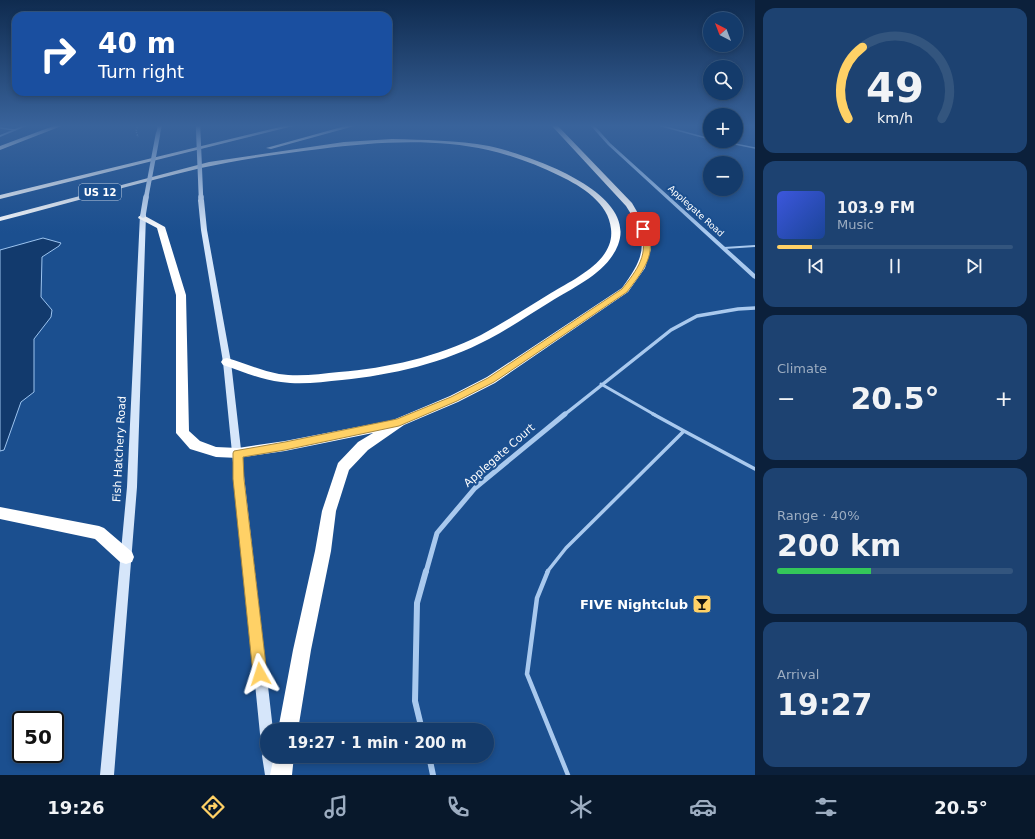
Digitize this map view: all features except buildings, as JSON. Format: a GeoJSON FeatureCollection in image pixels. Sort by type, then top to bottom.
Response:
{"type":"FeatureCollection","features":[{"type":"Feature","properties":{"kind":"highway","name":"US 12"},"geometry":{"type":"LineString","coordinates":[[0,197],[146,161]]}},
{"type":"Feature","properties":{"kind":"highway","name":"US 12"},"geometry":{"type":"LineString","coordinates":[[0,218],[219,161]]}},
{"type":"Feature","properties":{"kind":"highway"},"geometry":{"type":"LineString","coordinates":[[201,166],[233,161]]}},
{"type":"Feature","properties":{"kind":"highway"},"geometry":{"type":"LineString","coordinates":[[227,362],[275,377],[316,378],[360,375],[399,368],[439,356],[475,342],[498,330],[570,286],[600,265],[613,249],[617,232],[611,214],[600,200],[585,186],[545,164],[536,161]]}},
{"type":"Feature","properties":{"kind":"highway"},"geometry":{"type":"LineString","coordinates":[[142,216],[161,227],[181,295],[183,433],[195,445],[216,452],[238,453],[285,446],[399,422],[454,399],[491,380],[624,290],[639,271],[646,254],[647,238],[640,220],[629,205],[588,161]]}},
{"type":"Feature","properties":{"kind":"highway"},"geometry":{"type":"LineString","coordinates":[[289,723],[302,650],[323,551],[329,511],[343,468],[363,446],[399,422]]}},
{"type":"Feature","properties":{"kind":"highway"},"geometry":{"type":"LineString","coordinates":[[0,513],[99,533],[126,557]]}},
{"type":"Feature","properties":{"kind":"highway"},"geometry":{"type":"LineString","coordinates":[[281,775],[283,763]]}},
{"type":"Feature","properties":{"kind":"main road","name":"Fish Hatchery Road"},"geometry":{"type":"LineString","coordinates":[[107,775],[132,487],[142,216],[153,161]]}},
{"type":"Feature","properties":{"kind":"main road"},"geometry":{"type":"LineString","coordinates":[[199,161],[204,230],[227,362],[238,453],[240,486],[266,723]]}},
{"type":"Feature","properties":{"kind":"main road"},"geometry":{"type":"LineString","coordinates":[[270,763],[272,775]]}},
{"type":"Feature","properties":{"kind":"street","name":"Applegate Road"},"geometry":{"type":"LineString","coordinates":[[629,161],[755,277]]}},
{"type":"Feature","properties":{"kind":"street","name":"Applegate Court"},"geometry":{"type":"LineString","coordinates":[[420,723],[415,701],[417,604],[437,533],[475,488],[601,384],[671,330],[697,316],[738,309],[755,308]]}},
{"type":"Feature","properties":{"kind":"street"},"geometry":{"type":"LineString","coordinates":[[430,763],[433,775]]}},
{"type":"Feature","properties":{"kind":"lane"},"geometry":{"type":"LineString","coordinates":[[724,248],[755,246]]}},
{"type":"Feature","properties":{"kind":"lane"},"geometry":{"type":"LineString","coordinates":[[601,384],[755,469]]}},
{"type":"Feature","properties":{"kind":"lane"},"geometry":{"type":"LineString","coordinates":[[568,775],[527,674],[537,598],[548,570],[566,548],[684,431]]}},
{"type":"Feature","properties":{"kind":"water"},"geometry":{"type":"Polygon","coordinates":[[[43,238],[61,243],[59,246],[42,257],[41,297],[52,310],[51,317],[34,339],[34,392],[21,402],[4,450],[0,451],[0,250],[43,238]]]}},
{"type":"Feature","properties":{"kind":"place","name":"FIVE Nightclub"},"geometry":{"type":"Point","coordinates":[702,604]}},
{"type":"Feature","properties":{"kind":"route"},"geometry":{"type":"LineString","coordinates":[[260,674],[239,479],[238,453],[349,434],[399,422],[454,399],[491,380],[624,290],[639,271],[646,254],[647,238],[643,229]]}}]}
